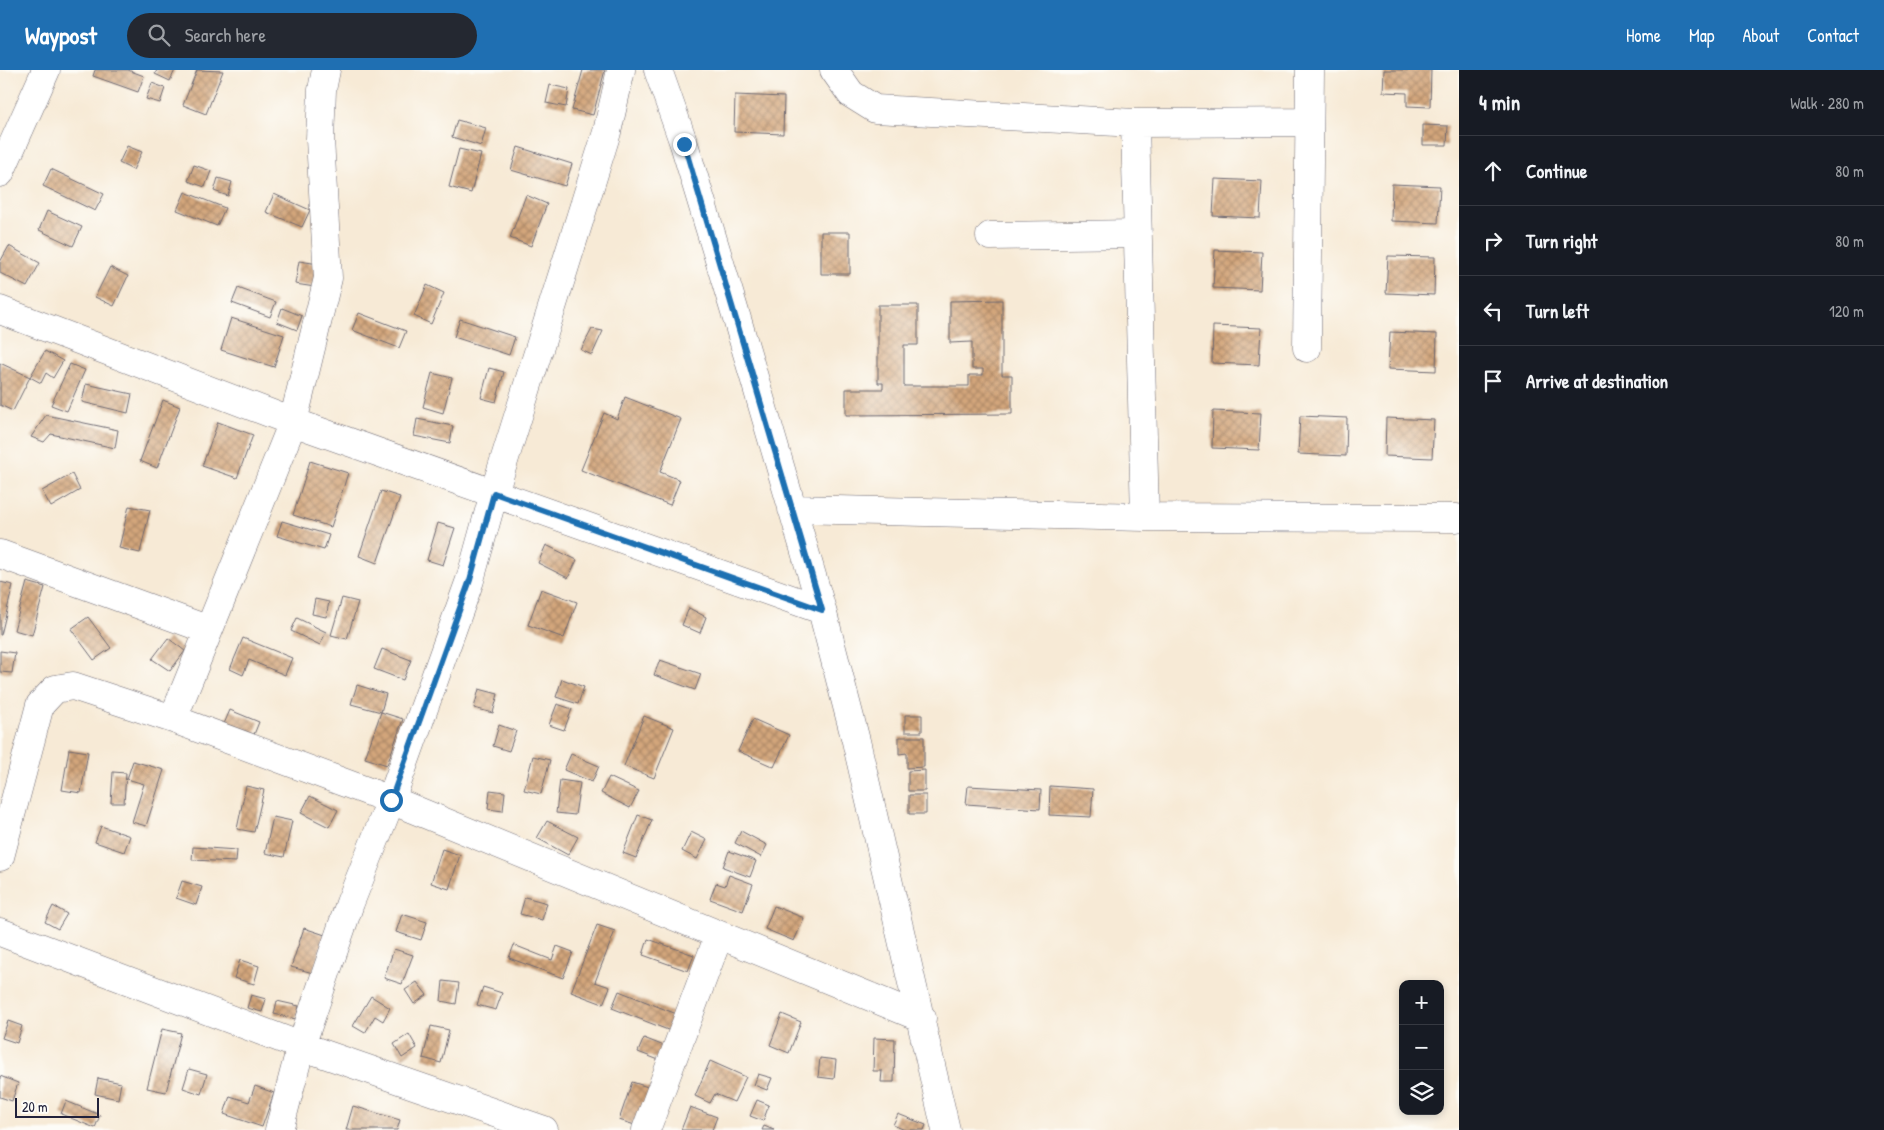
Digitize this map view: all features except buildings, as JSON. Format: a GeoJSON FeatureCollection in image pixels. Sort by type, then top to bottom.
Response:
{"type":"FeatureCollection","features":[{"type":"Feature","properties":{"kind":"street"},"geometry":{"type":"LineString","coordinates":[[173,719],[293,422],[328,278],[320,139],[322,90],[326,70]]}},
{"type":"Feature","properties":{"kind":"street"},"geometry":{"type":"LineString","coordinates":[[279,1130],[301,1046],[350,903],[391,800],[470,580],[494,493],[607,132],[621,70]]}},
{"type":"Feature","properties":{"kind":"street"},"geometry":{"type":"LineString","coordinates":[[658,70],[684,144],[822,610],[856,741],[922,1018],[946,1130]]}},
{"type":"Feature","properties":{"kind":"street"},"geometry":{"type":"LineString","coordinates":[[834,70],[851,94],[875,109],[1135,123],[1308,122]]}},
{"type":"Feature","properties":{"kind":"street"},"geometry":{"type":"LineString","coordinates":[[1307,348],[1310,70]]}},
{"type":"Feature","properties":{"kind":"street"},"geometry":{"type":"LineString","coordinates":[[0,173],[38,73]]}},
{"type":"Feature","properties":{"kind":"street"},"geometry":{"type":"LineString","coordinates":[[1135,123],[1145,517]]}},
{"type":"Feature","properties":{"kind":"street"},"geometry":{"type":"LineString","coordinates":[[990,236],[1138,234]]}},
{"type":"Feature","properties":{"kind":"street"},"geometry":{"type":"LineString","coordinates":[[0,310],[293,422],[822,610]]}},
{"type":"Feature","properties":{"kind":"street"},"geometry":{"type":"LineString","coordinates":[[792,509],[1145,517],[1457,518]]}},
{"type":"Feature","properties":{"kind":"street"},"geometry":{"type":"LineString","coordinates":[[0,554],[209,630]]}},
{"type":"Feature","properties":{"kind":"street"},"geometry":{"type":"LineString","coordinates":[[0,857],[40,705],[55,689],[73,686],[173,719],[391,800],[922,1018]]}},
{"type":"Feature","properties":{"kind":"street"},"geometry":{"type":"LineString","coordinates":[[0,932],[301,1046],[544,1130]]}},
{"type":"Feature","properties":{"kind":"street"},"geometry":{"type":"LineString","coordinates":[[646,1130],[719,935]]}},
{"type":"Feature","properties":{"kind":"route"},"geometry":{"type":"LineString","coordinates":[[391,800],[470,580],[494,493],[822,610],[684,144]]}}]}
